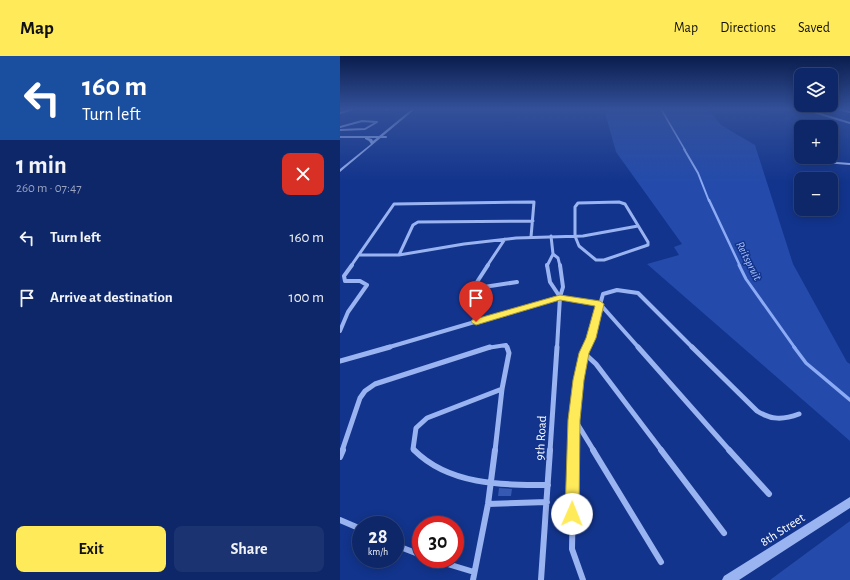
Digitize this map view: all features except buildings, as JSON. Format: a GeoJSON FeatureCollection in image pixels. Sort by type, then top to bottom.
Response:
{"type":"FeatureCollection","features":[{"type":"Feature","properties":{"kind":"street"},"geometry":{"type":"LineString","coordinates":[[340,171],[384,133]]}},
{"type":"Feature","properties":{"kind":"street"},"geometry":{"type":"LineString","coordinates":[[348,164],[390,133]]}},
{"type":"Feature","properties":{"kind":"street"},"geometry":{"type":"LineString","coordinates":[[340,138],[379,137]]}},
{"type":"Feature","properties":{"kind":"street"},"geometry":{"type":"LineString","coordinates":[[340,138],[386,137]]}},
{"type":"Feature","properties":{"kind":"street"},"geometry":{"type":"LineString","coordinates":[[366,138],[371,140],[372,143]]}},
{"type":"Feature","properties":{"kind":"street"},"geometry":{"type":"LineString","coordinates":[[340,331],[343,319],[367,285],[360,281],[348,282],[343,279],[391,206],[397,203],[531,202],[535,204],[530,237]]}},
{"type":"Feature","properties":{"kind":"street"},"geometry":{"type":"LineString","coordinates":[[578,203],[622,203],[626,205],[648,242],[646,248],[600,261],[591,257],[579,246],[575,236],[575,207],[578,203]]}},
{"type":"Feature","properties":{"kind":"street"},"geometry":{"type":"LineString","coordinates":[[399,255],[413,225],[418,222],[533,220]]}},
{"type":"Feature","properties":{"kind":"street"},"geometry":{"type":"LineString","coordinates":[[359,255],[399,255],[505,239],[575,236],[605,233],[638,226]]}},
{"type":"Feature","properties":{"kind":"street"},"geometry":{"type":"LineString","coordinates":[[551,236],[553,254],[546,262],[546,267],[552,289],[560,297]]}},
{"type":"Feature","properties":{"kind":"street"},"geometry":{"type":"LineString","coordinates":[[505,239],[477,282],[477,285],[484,287],[517,282]]}},
{"type":"Feature","properties":{"kind":"street","name":"9th Road"},"geometry":{"type":"LineString","coordinates":[[541,580],[560,297],[563,288],[558,258],[553,254]]}},
{"type":"Feature","properties":{"kind":"street"},"geometry":{"type":"LineString","coordinates":[[583,580],[572,549],[574,420],[578,380],[584,353],[591,338],[603,294],[610,291],[625,290],[638,293],[757,411],[764,416],[777,420],[785,420],[798,414]]}},
{"type":"Feature","properties":{"kind":"street"},"geometry":{"type":"LineString","coordinates":[[340,361],[560,297],[600,304],[770,494]]}},
{"type":"Feature","properties":{"kind":"street"},"geometry":{"type":"LineString","coordinates":[[340,457],[360,398],[365,391],[375,384],[501,344],[506,345],[509,353],[502,389],[489,484],[488,504],[473,580]]}},
{"type":"Feature","properties":{"kind":"street"},"geometry":{"type":"LineString","coordinates":[[584,353],[596,364],[724,533]]}},
{"type":"Feature","properties":{"kind":"street"},"geometry":{"type":"LineString","coordinates":[[502,389],[427,418],[416,428],[413,449],[426,462],[452,474],[489,484],[548,485]]}},
{"type":"Feature","properties":{"kind":"street"},"geometry":{"type":"LineString","coordinates":[[574,420],[661,562]]}},
{"type":"Feature","properties":{"kind":"street"},"geometry":{"type":"LineString","coordinates":[[488,504],[547,502]]}},
{"type":"Feature","properties":{"kind":"street","name":"8th Street"},"geometry":{"type":"LineString","coordinates":[[728,580],[850,502]]}},
{"type":"Feature","properties":{"kind":"street"},"geometry":{"type":"LineString","coordinates":[[340,520],[352,526]]}},
{"type":"Feature","properties":{"kind":"street"},"geometry":{"type":"LineString","coordinates":[[461,568],[474,572]]}},
{"type":"Feature","properties":{"kind":"lane"},"geometry":{"type":"LineString","coordinates":[[838,164],[850,164]]}},
{"type":"Feature","properties":{"kind":"shaded area","name":"Reitspruit"},"geometry":{"type":"Polygon","coordinates":[[[611,133],[735,133],[755,145],[793,264],[847,362],[850,364],[850,441],[647,264],[679,255],[674,247],[682,244],[616,152],[611,133]]]}},
{"type":"Feature","properties":{"kind":"shaded area"},"geometry":{"type":"Polygon","coordinates":[[[850,521],[850,580],[770,580],[850,521]]]}},
{"type":"Feature","properties":{"kind":"waterway","name":"Reitspruit"},"geometry":{"type":"LineString","coordinates":[[675,133],[685,150]]}},
{"type":"Feature","properties":{"kind":"waterway","name":"Reitspruit"},"geometry":{"type":"LineString","coordinates":[[684,149],[698,173],[709,201]]}},
{"type":"Feature","properties":{"kind":"waterway","name":"Reitspruit"},"geometry":{"type":"LineString","coordinates":[[709,200],[740,266]]}},
{"type":"Feature","properties":{"kind":"waterway","name":"Reitspruit"},"geometry":{"type":"LineString","coordinates":[[739,265],[746,279],[795,348]]}},
{"type":"Feature","properties":{"kind":"waterway","name":"Reitspruit"},"geometry":{"type":"LineString","coordinates":[[794,347],[806,363],[850,400]]}},
{"type":"Feature","properties":{"kind":"route"},"geometry":{"type":"LineString","coordinates":[[476,322],[560,297],[600,304],[591,338],[584,353],[578,380],[574,420],[572,514]]}}]}
